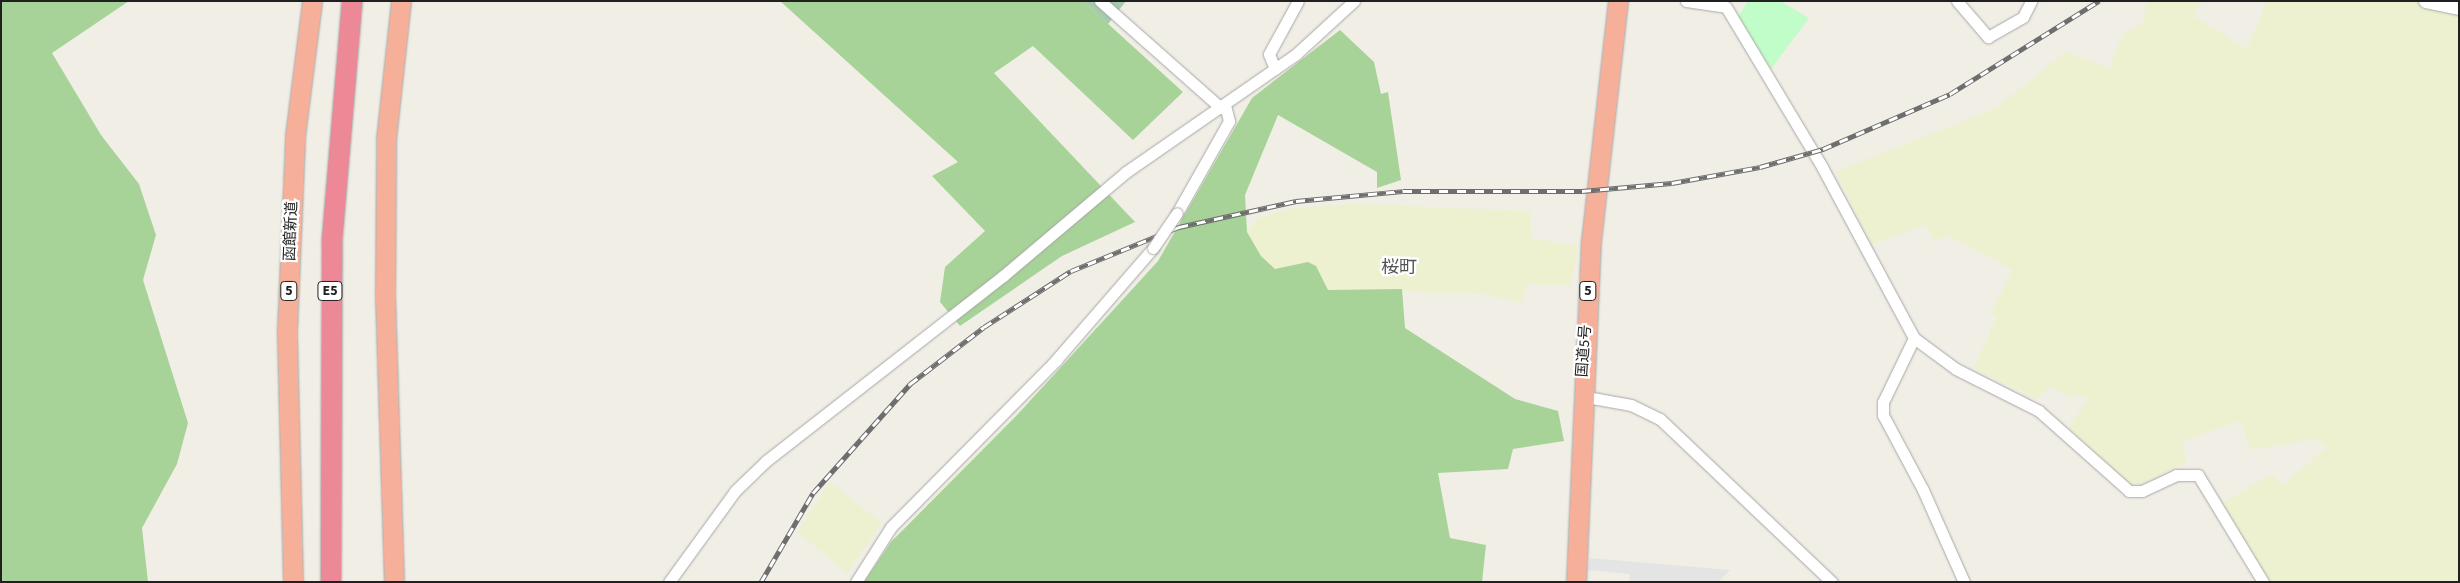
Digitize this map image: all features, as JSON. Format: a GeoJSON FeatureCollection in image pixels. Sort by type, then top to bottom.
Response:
{"type":"FeatureCollection","features":[{"type":"Feature","properties":{"kind":"highway","name":"函館新道"},"geometry":{"type":"LineString","coordinates":[[293,582],[287,330],[295,136],[312,1]]}},
{"type":"Feature","properties":{"kind":"highway","name":"函館新道"},"geometry":{"type":"LineString","coordinates":[[324,582],[320,229],[339,1]]}},
{"type":"Feature","properties":{"kind":"highway","name":"E5"},"geometry":{"type":"LineString","coordinates":[[331,582],[332,241],[352,1]]}},
{"type":"Feature","properties":{"kind":"highway"},"geometry":{"type":"LineString","coordinates":[[394,582],[384,299],[386,139],[402,1]]}},
{"type":"Feature","properties":{"kind":"highway","name":"国道5号"},"geometry":{"type":"LineString","coordinates":[[1576,582],[1581,396],[1591,241],[1618,1]]}},
{"type":"Feature","properties":{"kind":"street"},"geometry":{"type":"LineString","coordinates":[[856,582],[891,527],[1056,360],[1153,248],[1177,213],[1229,121],[1223,107],[1100,1]]}},
{"type":"Feature","properties":{"kind":"street"},"geometry":{"type":"LineString","coordinates":[[1275,69],[1269,54],[1298,1]]}},
{"type":"Feature","properties":{"kind":"street"},"geometry":{"type":"LineString","coordinates":[[669,582],[735,491],[766,461],[1003,276],[1126,172],[1223,107],[1275,69],[1354,1]]}},
{"type":"Feature","properties":{"kind":"street"},"geometry":{"type":"LineString","coordinates":[[1686,1],[1726,7],[1822,167],[1914,338],[1956,369],[2039,411],[2129,491],[2142,491],[2176,475],[2198,475],[2263,582]]}},
{"type":"Feature","properties":{"kind":"street"},"geometry":{"type":"LineString","coordinates":[[1957,1],[1988,37],[2023,18],[2031,1]]}},
{"type":"Feature","properties":{"kind":"street"},"geometry":{"type":"LineString","coordinates":[[2426,1],[2459,8]]}},
{"type":"Feature","properties":{"kind":"street"},"geometry":{"type":"LineString","coordinates":[[1914,338],[1883,402],[1882,415],[1923,490],[1964,582]]}},
{"type":"Feature","properties":{"kind":"street"},"geometry":{"type":"LineString","coordinates":[[1581,396],[1632,405],[1660,419],[1832,582]]}},
{"type":"Feature","properties":{"kind":"green space"},"geometry":{"type":"Polygon","coordinates":[[[1,1],[129,1],[52,53],[101,135],[139,184],[156,235],[143,280],[188,423],[177,464],[142,528],[148,582],[1,582],[1,1]]]}},
{"type":"Feature","properties":{"kind":"green space"},"geometry":{"type":"Polygon","coordinates":[[[780,1],[1083,1],[1183,92],[1133,140],[1033,46],[994,73],[1135,222],[1062,256],[960,326],[940,302],[945,267],[985,231],[932,176],[958,162],[780,1]]]}},
{"type":"Feature","properties":{"kind":"green space"},"geometry":{"type":"Polygon","coordinates":[[[1083,1],[1126,1],[1108,24],[1083,1]]]}},
{"type":"Feature","properties":{"kind":"green space"},"geometry":{"type":"Polygon","coordinates":[[[1748,1],[1780,1],[1809,18],[1771,69],[1738,17],[1748,1]]]}},
{"type":"Feature","properties":{"kind":"green space"},"geometry":{"type":"Polygon","coordinates":[[[2151,1],[2201,1],[2194,16],[2247,49],[2267,1],[2459,1],[2459,582],[2268,582],[2223,503],[2271,474],[2283,485],[2326,448],[2317,439],[2251,450],[2240,421],[2182,441],[2187,462],[2144,483],[2131,484],[2118,478],[2069,427],[2088,399],[2075,394],[2072,399],[2050,386],[2037,399],[1973,368],[1997,317],[1990,314],[2013,270],[1948,236],[1933,241],[1926,224],[1872,245],[1835,172],[1996,108],[2066,52],[2109,68],[2123,34],[2144,23],[2145,6],[2151,1]]]}},
{"type":"Feature","properties":{"kind":"green space"},"geometry":{"type":"Polygon","coordinates":[[[1340,30],[1374,62],[1381,94],[1388,92],[1401,180],[1377,188],[1377,172],[1278,115],[1245,195],[1247,232],[1261,256],[1275,269],[1308,262],[1316,266],[1328,290],[1402,289],[1405,328],[1515,399],[1558,411],[1564,441],[1513,449],[1508,469],[1438,473],[1450,538],[1486,545],[1482,582],[864,582],[891,542],[1018,414],[1158,261],[1252,98],[1340,30]]]}},
{"type":"Feature","properties":{"kind":"green space"},"geometry":{"type":"Polygon","coordinates":[[[1354,204],[1531,211],[1531,238],[1578,246],[1571,286],[1527,284],[1522,303],[1483,294],[1328,290],[1310,261],[1276,269],[1261,256],[1247,232],[1257,219],[1286,209],[1354,204]]]}},
{"type":"Feature","properties":{"kind":"green space"},"geometry":{"type":"Polygon","coordinates":[[[830,482],[882,523],[847,573],[797,532],[830,482]]]}},
{"type":"Feature","properties":{"kind":"shaded area"},"geometry":{"type":"Polygon","coordinates":[[[1589,558],[1730,570],[1719,582],[1629,582],[1630,574],[1588,570],[1589,558]]]}},
{"type":"Feature","properties":{"kind":"railway"},"geometry":{"type":"LineString","coordinates":[[761,582],[813,493],[910,384],[984,327],[1071,271],[1179,227],[1296,201],[1403,191],[1582,191],[1672,183],[1760,167],[1823,149],[1950,94],[2099,1]]}},
{"type":"Feature","properties":{"kind":"district","name":"桜町"},"geometry":{"type":"Point","coordinates":[1399,268]}}]}
